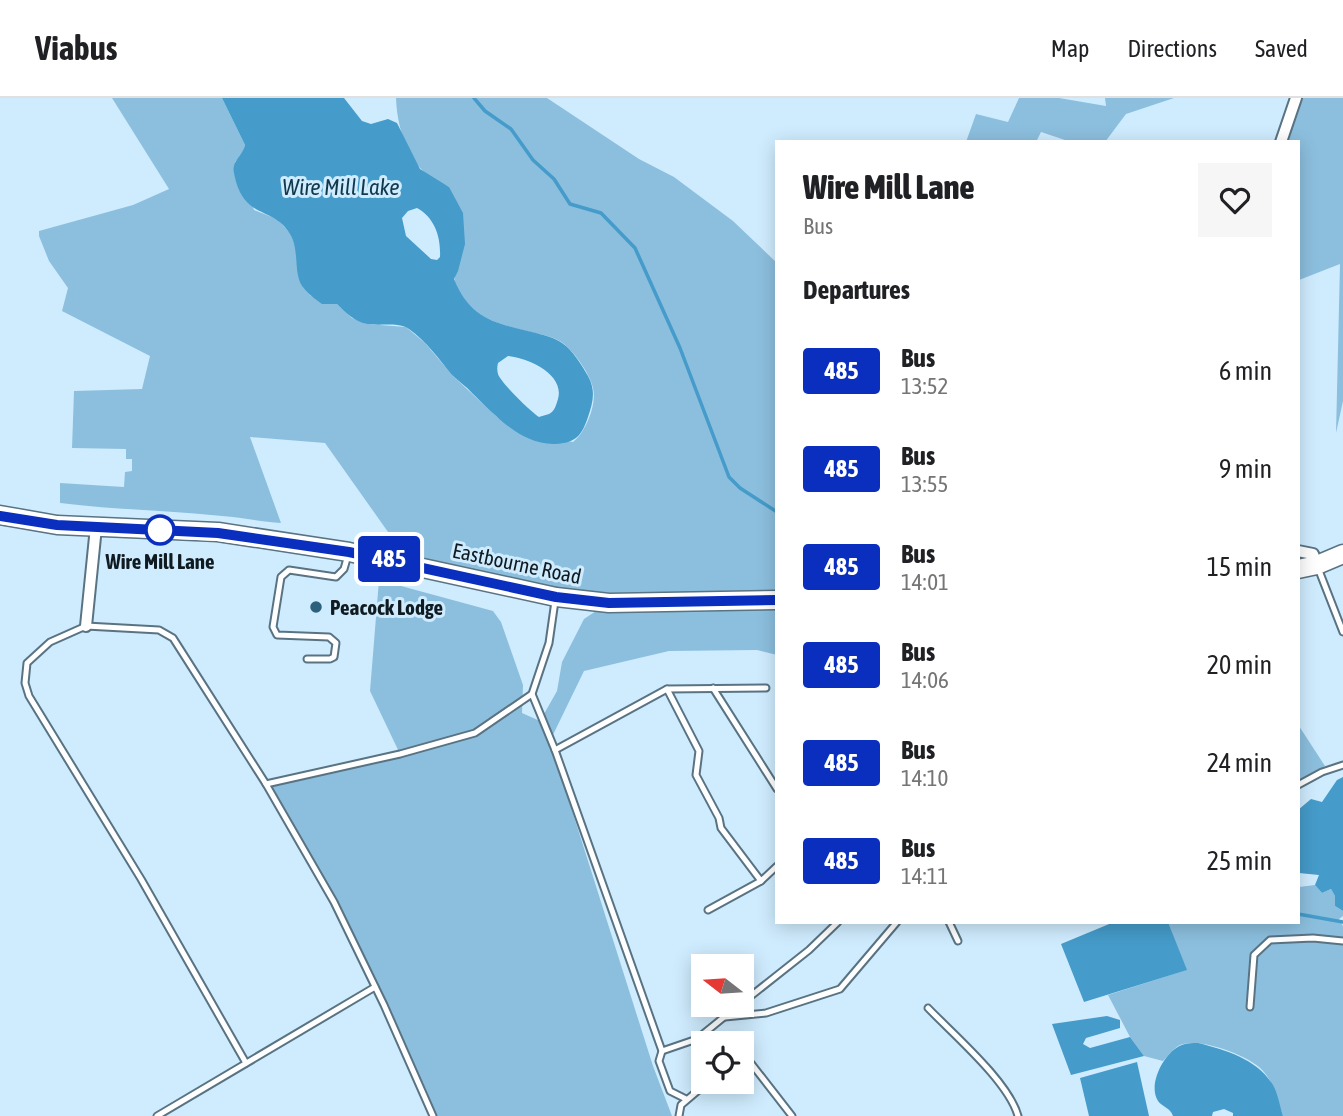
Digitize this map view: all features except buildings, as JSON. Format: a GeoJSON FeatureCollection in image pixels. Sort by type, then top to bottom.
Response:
{"type":"FeatureCollection","features":[{"type":"Feature","properties":{"kind":"highway","name":"Eastbourne Road"},"geometry":{"type":"LineString","coordinates":[[0,516],[57,525],[218,533],[349,552],[556,597],[609,603],[775,600]]}},
{"type":"Feature","properties":{"kind":"highway"},"geometry":{"type":"LineString","coordinates":[[1300,569],[1343,554]]}},
{"type":"Feature","properties":{"kind":"street"},"geometry":{"type":"LineString","coordinates":[[1282,140],[1296,98]]}},
{"type":"Feature","properties":{"kind":"street"},"geometry":{"type":"LineString","coordinates":[[86,626],[96,527]]}},
{"type":"Feature","properties":{"kind":"street"},"geometry":{"type":"LineString","coordinates":[[1300,551],[1313,554],[1317,565]]}},
{"type":"Feature","properties":{"kind":"lane"},"geometry":{"type":"LineString","coordinates":[[307,659],[334,657],[336,643],[329,637],[277,635],[274,631],[281,577],[289,570],[336,577],[344,569],[349,552]]}},
{"type":"Feature","properties":{"kind":"lane"},"geometry":{"type":"LineString","coordinates":[[1317,565],[1343,632]]}},
{"type":"Feature","properties":{"kind":"lane"},"geometry":{"type":"LineString","coordinates":[[266,784],[400,754],[475,733],[533,694],[549,643],[556,597]]}},
{"type":"Feature","properties":{"kind":"lane"},"geometry":{"type":"LineString","coordinates":[[246,1063],[141,879],[29,696],[25,683],[27,663],[50,642],[86,626],[159,630],[173,638],[266,784],[334,902],[432,1116]]}},
{"type":"Feature","properties":{"kind":"lane"},"geometry":{"type":"LineString","coordinates":[[713,688],[775,786]]}},
{"type":"Feature","properties":{"kind":"lane"},"geometry":{"type":"LineString","coordinates":[[555,750],[667,689],[766,688]]}},
{"type":"Feature","properties":{"kind":"lane"},"geometry":{"type":"LineString","coordinates":[[667,689],[699,751],[696,775],[719,817],[720,828],[761,881]]}},
{"type":"Feature","properties":{"kind":"lane"},"geometry":{"type":"LineString","coordinates":[[533,694],[662,1051],[659,1061],[670,1091],[686,1099]]}},
{"type":"Feature","properties":{"kind":"lane"},"geometry":{"type":"LineString","coordinates":[[1300,784],[1343,765]]}},
{"type":"Feature","properties":{"kind":"lane"},"geometry":{"type":"LineString","coordinates":[[708,910],[761,881],[775,868]]}},
{"type":"Feature","properties":{"kind":"lane"},"geometry":{"type":"LineString","coordinates":[[754,994],[809,950],[836,924]]}},
{"type":"Feature","properties":{"kind":"lane"},"geometry":{"type":"LineString","coordinates":[[754,1014],[766,1013],[840,989],[895,924]]}},
{"type":"Feature","properties":{"kind":"lane"},"geometry":{"type":"LineString","coordinates":[[950,924],[958,941]]}},
{"type":"Feature","properties":{"kind":"lane"},"geometry":{"type":"LineString","coordinates":[[1250,1007],[1254,955],[1270,940],[1313,938],[1343,941]]}},
{"type":"Feature","properties":{"kind":"lane"},"geometry":{"type":"LineString","coordinates":[[156,1116],[375,987]]}},
{"type":"Feature","properties":{"kind":"lane"},"geometry":{"type":"LineString","coordinates":[[928,1008],[1000,1083],[1018,1116]]}},
{"type":"Feature","properties":{"kind":"lane"},"geometry":{"type":"LineString","coordinates":[[662,1051],[697,1040],[725,1017]]}},
{"type":"Feature","properties":{"kind":"lane"},"geometry":{"type":"LineString","coordinates":[[754,1067],[792,1116]]}},
{"type":"Feature","properties":{"kind":"lane"},"geometry":{"type":"LineString","coordinates":[[679,1116],[681,1105],[692,1094]]}},
{"type":"Feature","properties":{"kind":"shaded area"},"geometry":{"type":"Polygon","coordinates":[[[112,98],[222,98],[245,145],[243,153],[235,162],[254,210],[277,219],[290,233],[297,249],[299,278],[311,296],[337,304],[352,318],[367,324],[406,327],[425,343],[453,376],[497,417],[519,433],[573,442],[582,432],[592,409],[594,395],[585,370],[561,342],[488,319],[463,299],[455,281],[449,187],[424,172],[415,162],[400,126],[396,98],[547,98],[639,159],[674,177],[733,221],[775,261],[775,654],[757,650],[669,651],[584,671],[550,741],[653,1066],[672,1116],[435,1116],[375,987],[266,784],[400,754],[370,691],[379,580],[493,611],[501,622],[523,685],[522,713],[540,721],[557,691],[562,662],[584,619],[608,603],[410,563],[325,443],[250,437],[281,523],[60,503],[60,483],[124,487],[125,472],[132,471],[132,459],[126,459],[126,449],[72,448],[74,391],[142,389],[150,356],[62,311],[68,288],[49,261],[39,231],[133,205],[169,189],[112,98]]]}},
{"type":"Feature","properties":{"kind":"shaded area"},"geometry":{"type":"Polygon","coordinates":[[[1019,98],[1059,98],[1106,106],[1105,98],[1174,98],[1126,114],[1106,140],[1065,140],[1041,132],[1037,140],[967,140],[976,114],[1008,122],[1019,98]]]}},
{"type":"Feature","properties":{"kind":"shaded area"},"geometry":{"type":"Polygon","coordinates":[[[1303,98],[1343,98],[1343,401],[1336,433],[1340,264],[1300,280],[1300,140],[1288,140],[1303,98]]]}},
{"type":"Feature","properties":{"kind":"shaded area"},"geometry":{"type":"Polygon","coordinates":[[[1300,728],[1325,766],[1300,779],[1300,728]]]}},
{"type":"Feature","properties":{"kind":"shaded area"},"geometry":{"type":"Polygon","coordinates":[[[1315,885],[1322,893],[1331,889],[1335,896],[1335,906],[1343,911],[1343,916],[1339,919],[1343,926],[1343,1116],[1283,1116],[1264,1072],[1252,1062],[1221,1048],[1188,1043],[1178,1046],[1163,1061],[1144,1056],[1130,1037],[1108,995],[1186,970],[1169,924],[1300,924],[1300,887],[1315,885]]]}},
{"type":"Feature","properties":{"kind":"water","name":"Wire Mill Lake"},"geometry":{"type":"Polygon","coordinates":[[[222,98],[344,98],[362,121],[371,124],[388,119],[397,123],[420,169],[449,187],[463,213],[465,244],[454,279],[468,303],[495,322],[559,341],[573,354],[588,376],[593,392],[592,401],[586,423],[577,437],[555,444],[531,440],[499,419],[452,375],[427,345],[409,329],[362,323],[337,304],[322,304],[311,296],[299,280],[295,247],[290,234],[275,219],[251,206],[238,188],[234,169],[245,145],[222,98]],[[417,208],[408,211],[402,218],[406,236],[431,259],[437,260],[440,250],[436,229],[428,217],[417,208]],[[508,356],[498,363],[500,378],[539,417],[551,413],[555,408],[559,390],[551,375],[525,360],[508,356]]]}},
{"type":"Feature","properties":{"kind":"water"},"geometry":{"type":"Polygon","coordinates":[[[1343,777],[1343,911],[1335,906],[1335,896],[1331,889],[1322,893],[1315,885],[1319,875],[1300,873],[1300,808],[1311,799],[1322,802],[1337,780],[1343,777]]]}},
{"type":"Feature","properties":{"kind":"water"},"geometry":{"type":"Polygon","coordinates":[[[1109,924],[1169,924],[1187,970],[1084,1002],[1061,944],[1109,924]]]}},
{"type":"Feature","properties":{"kind":"water"},"geometry":{"type":"Polygon","coordinates":[[[1107,1016],[1120,1020],[1120,1028],[1086,1038],[1083,1044],[1090,1048],[1130,1037],[1144,1056],[1071,1075],[1052,1024],[1107,1016]]]}},
{"type":"Feature","properties":{"kind":"water"},"geometry":{"type":"Polygon","coordinates":[[[1198,1043],[1230,1053],[1258,1068],[1273,1085],[1283,1116],[1233,1116],[1233,1113],[1224,1109],[1213,1112],[1212,1116],[1173,1116],[1158,1101],[1155,1094],[1156,1077],[1164,1061],[1176,1048],[1198,1043]]]}},
{"type":"Feature","properties":{"kind":"water"},"geometry":{"type":"Polygon","coordinates":[[[1137,1062],[1149,1116],[1089,1116],[1080,1078],[1137,1062]]]}},
{"type":"Feature","properties":{"kind":"waterway"},"geometry":{"type":"LineString","coordinates":[[474,98],[485,111],[511,129],[533,160],[554,179],[570,204],[601,213],[635,248],[680,348],[729,477],[740,488],[775,511]]}},
{"type":"Feature","properties":{"kind":"waterway"},"geometry":{"type":"LineString","coordinates":[[1300,914],[1343,922]]}},
{"type":"Feature","properties":{"kind":"bus line","name":"485"},"geometry":{"type":"LineString","coordinates":[[0,516],[57,525],[218,533],[349,552],[410,563],[556,597],[609,603],[775,600]]}},
{"type":"Feature","properties":{"kind":"place","name":"Wire Mill Lane"},"geometry":{"type":"Point","coordinates":[160,530]}},
{"type":"Feature","properties":{"kind":"place","name":"Peacock Lodge"},"geometry":{"type":"Point","coordinates":[316,607]}}]}
